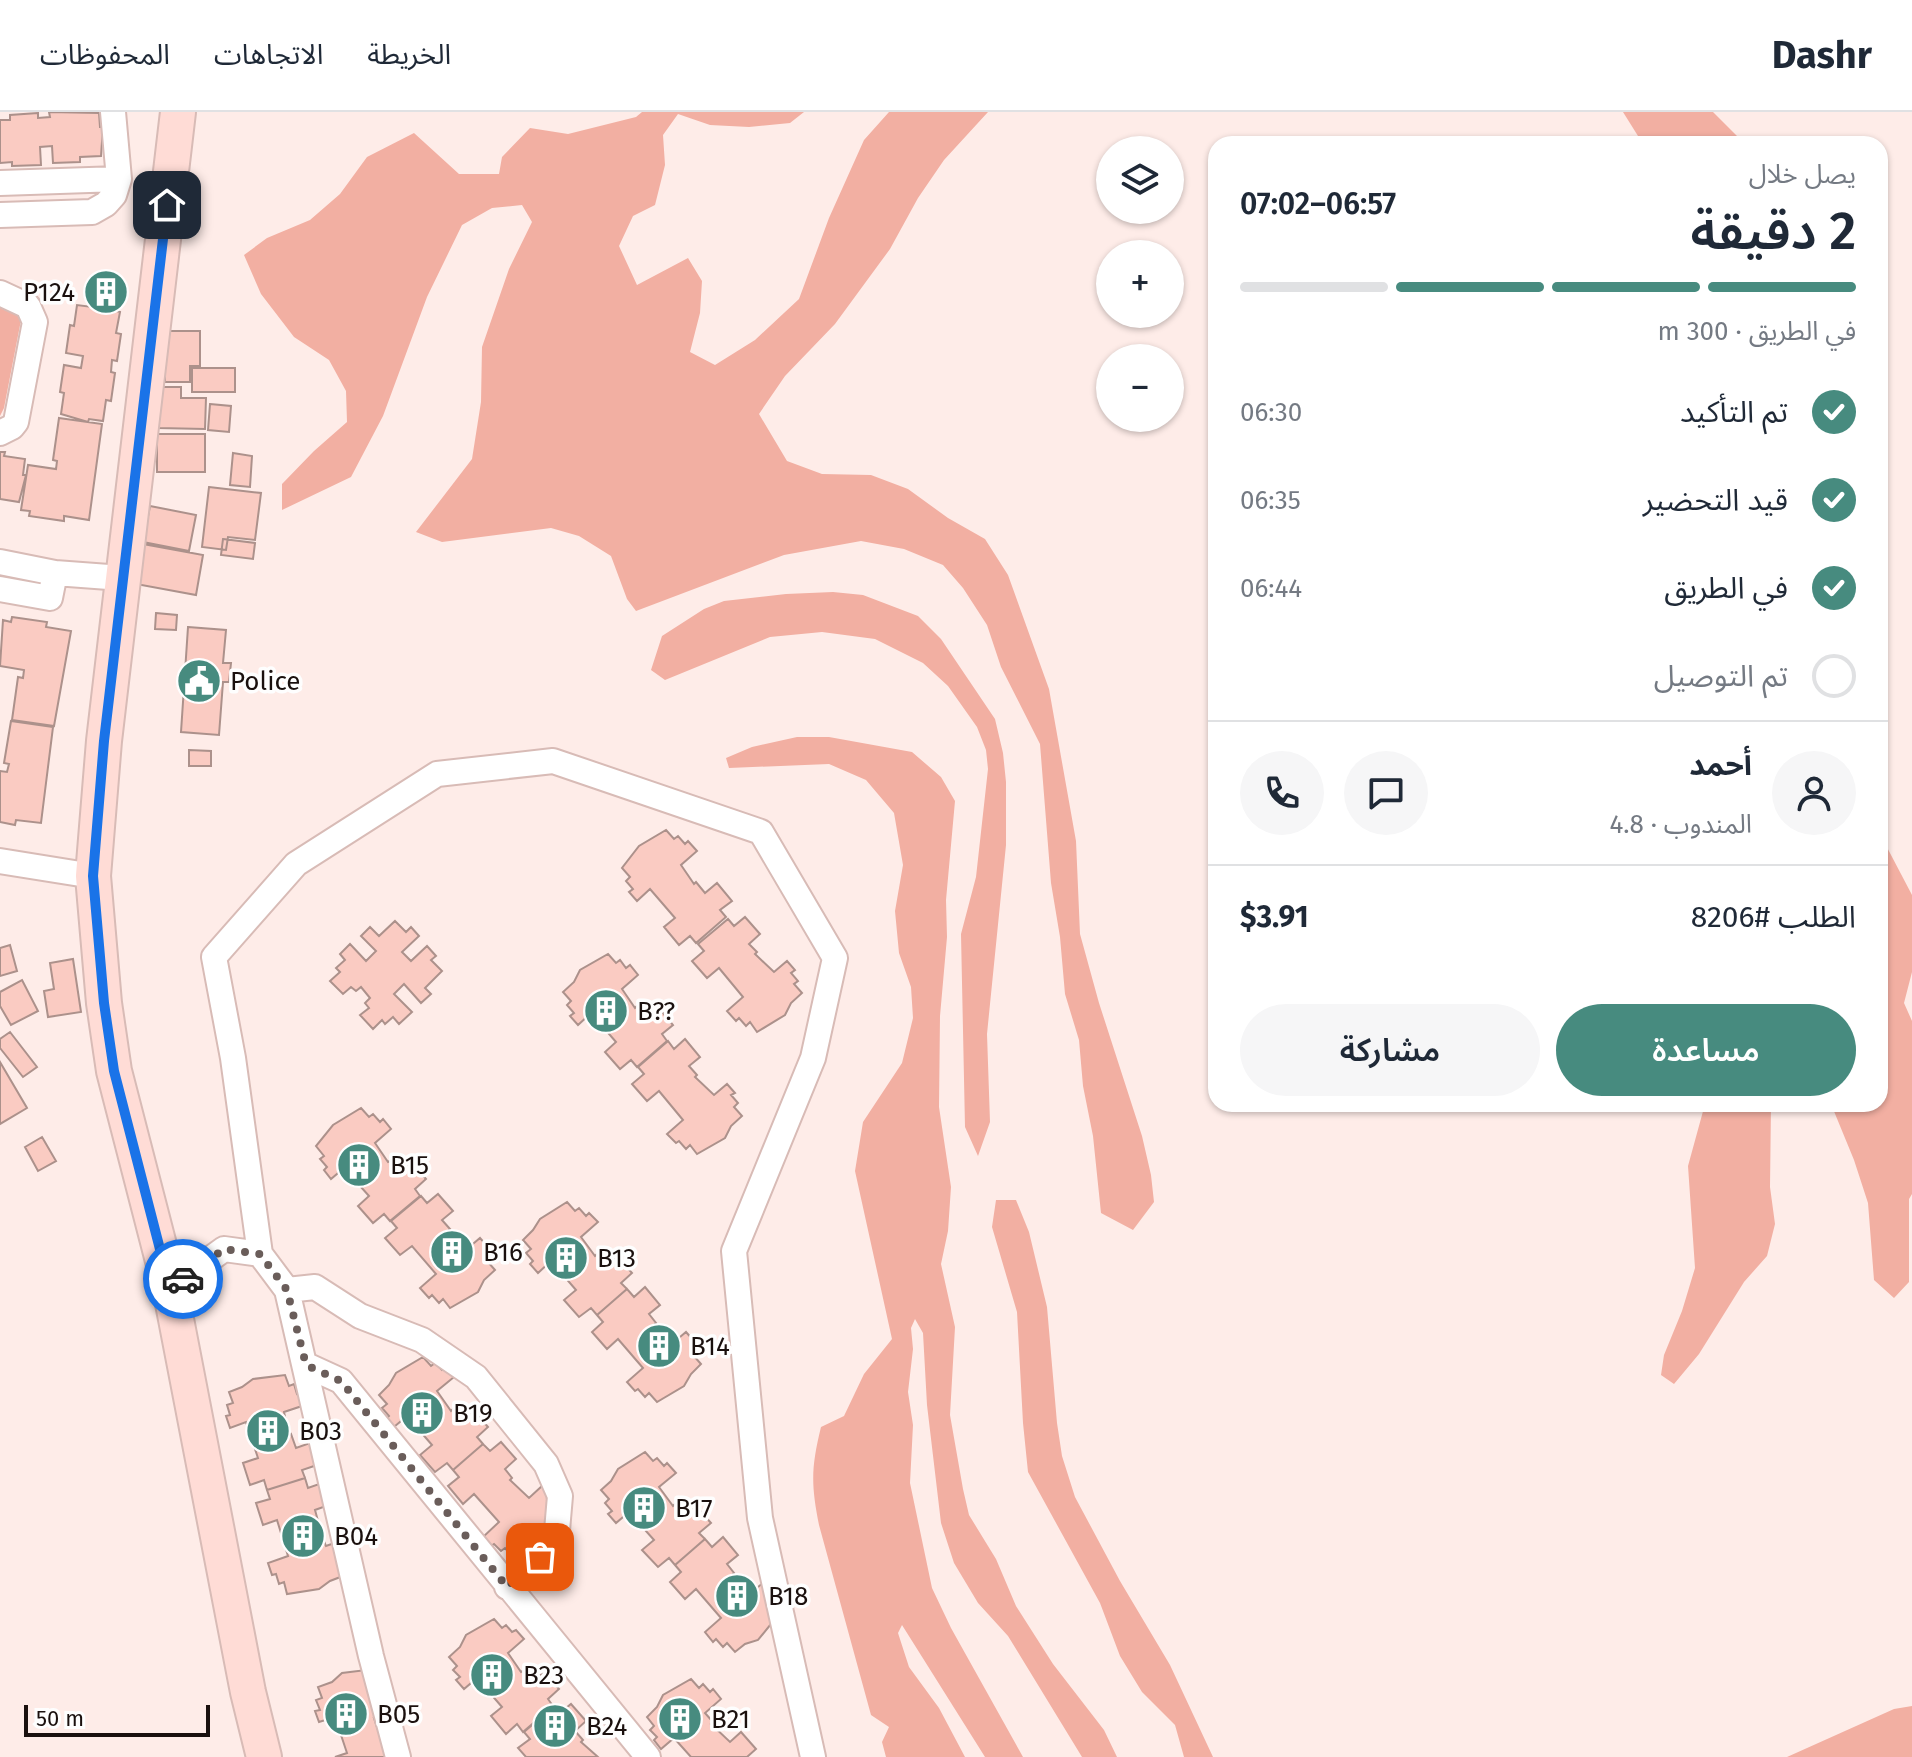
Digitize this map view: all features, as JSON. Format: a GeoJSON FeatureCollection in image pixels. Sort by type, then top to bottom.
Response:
{"type":"FeatureCollection","features":[{"type":"Feature","properties":{"kind":"street"},"geometry":{"type":"LineString","coordinates":[[0,215],[92,212],[106,204],[114,195],[119,179],[113,112]]}},
{"type":"Feature","properties":{"kind":"street"},"geometry":{"type":"LineString","coordinates":[[178,112],[122,578],[93,876],[104,1003],[114,1071],[170,1288],[248,1692],[264,1757]]}},
{"type":"Feature","properties":{"kind":"street"},"geometry":{"type":"LineString","coordinates":[[0,183],[119,179]]}},
{"type":"Feature","properties":{"kind":"street"},"geometry":{"type":"LineString","coordinates":[[0,293],[28,306],[35,322],[16,422],[0,433]]}},
{"type":"Feature","properties":{"kind":"street"},"geometry":{"type":"LineString","coordinates":[[0,562],[55,573],[122,578]]}},
{"type":"Feature","properties":{"kind":"street"},"geometry":{"type":"LineString","coordinates":[[0,589],[50,598],[55,573]]}},
{"type":"Feature","properties":{"kind":"street"},"geometry":{"type":"LineString","coordinates":[[398,1757],[371,1656],[287,1290],[260,1254],[240,1102],[214,957],[296,864],[437,774],[553,761],[761,832],[835,958],[813,1058],[734,1251],[760,1518],[813,1757]]}},
{"type":"Feature","properties":{"kind":"street"},"geometry":{"type":"LineString","coordinates":[[0,861],[93,876]]}},
{"type":"Feature","properties":{"kind":"street"},"geometry":{"type":"LineString","coordinates":[[170,1288],[224,1249],[260,1254]]}},
{"type":"Feature","properties":{"kind":"street"},"geometry":{"type":"LineString","coordinates":[[287,1290],[315,1287],[360,1316],[422,1340],[476,1377],[546,1464],[560,1496],[556,1542],[507,1587]]}},
{"type":"Feature","properties":{"kind":"street"},"geometry":{"type":"LineString","coordinates":[[306,1365],[341,1381],[648,1757]]}},
{"type":"Feature","properties":{"kind":"shaded area"},"geometry":{"type":"Polygon","coordinates":[[[642,112],[804,112],[790,123],[749,127],[710,125],[678,114],[663,135],[665,165],[655,205],[633,216],[619,246],[637,285],[688,258],[702,281],[700,313],[690,352],[715,365],[755,340],[799,299],[829,218],[864,140],[889,112],[988,112],[944,160],[918,198],[890,249],[835,324],[785,376],[759,414],[787,461],[822,474],[871,475],[908,489],[948,518],[985,539],[1008,575],[1049,689],[1076,841],[1080,934],[1151,1175],[1154,1202],[1133,1230],[1101,1213],[1079,1040],[1065,994],[1051,883],[1040,744],[1001,667],[987,625],[963,588],[943,565],[904,549],[861,541],[784,555],[636,611],[627,599],[611,556],[579,536],[551,528],[442,542],[416,532],[472,459],[481,402],[482,347],[509,269],[532,222],[522,205],[492,208],[462,225],[427,297],[383,416],[351,477],[282,510],[282,484],[347,422],[346,391],[329,360],[294,337],[261,294],[244,255],[267,238],[310,220],[340,194],[367,157],[414,133],[459,174],[499,174],[502,157],[530,128],[568,134],[636,117],[642,112]]]}},
{"type":"Feature","properties":{"kind":"shaded area"},"geometry":{"type":"Polygon","coordinates":[[[1623,112],[1713,112],[1737,136],[1638,136],[1623,112]]]}},
{"type":"Feature","properties":{"kind":"shaded area"},"geometry":{"type":"Polygon","coordinates":[[[0,305],[22,315],[0,416],[0,305]]]}},
{"type":"Feature","properties":{"kind":"shaded area"},"geometry":{"type":"Polygon","coordinates":[[[833,592],[863,595],[918,616],[941,639],[995,719],[1006,782],[1006,845],[987,1034],[990,1122],[978,1156],[965,1127],[961,934],[976,877],[988,769],[986,750],[977,727],[948,686],[923,663],[875,639],[822,632],[770,637],[665,680],[651,670],[662,636],[704,609],[724,601],[833,592]]]}},
{"type":"Feature","properties":{"kind":"shaded area"},"geometry":{"type":"Polygon","coordinates":[[[797,737],[829,737],[912,752],[941,777],[955,801],[946,900],[939,1107],[951,1187],[948,1231],[941,1264],[955,1327],[950,1415],[969,1515],[996,1559],[1016,1606],[1053,1664],[1104,1730],[1117,1757],[1082,1757],[1008,1636],[978,1603],[954,1563],[941,1523],[927,1405],[923,1333],[915,1319],[911,1328],[913,1349],[908,1392],[913,1425],[910,1483],[932,1588],[1023,1757],[985,1757],[902,1625],[898,1633],[909,1667],[939,1708],[965,1757],[886,1757],[882,1742],[889,1727],[871,1715],[819,1525],[813,1476],[821,1427],[844,1416],[864,1374],[892,1339],[855,1171],[863,1122],[902,1063],[913,1018],[911,987],[899,953],[895,911],[903,865],[894,813],[866,780],[829,764],[729,768],[726,758],[752,747],[797,737]]]}},
{"type":"Feature","properties":{"kind":"shaded area"},"geometry":{"type":"Polygon","coordinates":[[[1888,849],[1912,895],[1912,972],[1904,1003],[1912,1021],[1909,1282],[1894,1298],[1874,1280],[1868,1203],[1834,1112],[1888,1112],[1888,849]]]}},
{"type":"Feature","properties":{"kind":"shaded area"},"geometry":{"type":"Polygon","coordinates":[[[1703,1112],[1771,1112],[1770,1187],[1775,1224],[1767,1256],[1744,1282],[1699,1354],[1674,1384],[1661,1375],[1664,1355],[1695,1268],[1688,1166],[1703,1112]]]}},
{"type":"Feature","properties":{"kind":"shaded area"},"geometry":{"type":"Polygon","coordinates":[[[996,1200],[1016,1200],[1029,1232],[1047,1307],[1062,1456],[1075,1497],[1170,1665],[1213,1757],[1184,1757],[1175,1725],[1142,1692],[1120,1656],[1100,1603],[1028,1472],[1017,1312],[992,1227],[996,1200]]]}},
{"type":"Feature","properties":{"kind":"shaded area"},"geometry":{"type":"Polygon","coordinates":[[[1912,1706],[1912,1757],[1787,1757],[1894,1709],[1912,1706]]]}},
{"type":"Feature","properties":{"kind":"building"},"geometry":{"type":"Polygon","coordinates":[[[49,112],[99,113],[100,127],[103,127],[101,156],[80,157],[80,162],[53,163],[52,146],[40,147],[41,165],[12,166],[12,162],[0,163],[0,120],[10,120],[10,115],[38,113],[38,118],[50,117],[49,112]]]}},
{"type":"Feature","properties":{"kind":"building","name":"P124"},"geometry":{"type":"Polygon","coordinates":[[[98,282],[118,285],[115,303],[95,300],[98,282]]]}},
{"type":"Feature","properties":{"kind":"building"},"geometry":{"type":"Polygon","coordinates":[[[93,304],[120,312],[116,333],[121,334],[117,361],[112,360],[111,372],[115,373],[111,401],[106,400],[103,421],[89,419],[88,422],[61,414],[64,393],[60,392],[64,365],[81,368],[83,356],[66,353],[77,305],[92,307],[93,304]]]}},
{"type":"Feature","properties":{"kind":"building"},"geometry":{"type":"Polygon","coordinates":[[[165,331],[200,331],[200,366],[190,366],[190,382],[165,382],[165,331]]]}},
{"type":"Feature","properties":{"kind":"building"},"geometry":{"type":"Polygon","coordinates":[[[192,368],[235,368],[235,392],[192,392],[192,368]]]}},
{"type":"Feature","properties":{"kind":"building"},"geometry":{"type":"Polygon","coordinates":[[[159,387],[181,387],[181,398],[206,398],[205,429],[158,428],[159,387]]]}},
{"type":"Feature","properties":{"kind":"building"},"geometry":{"type":"Polygon","coordinates":[[[210,404],[231,406],[229,432],[208,430],[210,404]]]}},
{"type":"Feature","properties":{"kind":"building"},"geometry":{"type":"Polygon","coordinates":[[[59,418],[102,424],[89,520],[64,516],[64,521],[29,516],[30,511],[21,510],[28,465],[56,469],[57,461],[53,460],[59,418]]]}},
{"type":"Feature","properties":{"kind":"building"},"geometry":{"type":"Polygon","coordinates":[[[157,434],[205,434],[205,472],[157,472],[157,434]]]}},
{"type":"Feature","properties":{"kind":"building"},"geometry":{"type":"Polygon","coordinates":[[[0,452],[5,452],[4,456],[25,459],[23,475],[26,475],[19,502],[0,499],[0,452]]]}},
{"type":"Feature","properties":{"kind":"building"},"geometry":{"type":"Polygon","coordinates":[[[233,453],[252,456],[250,487],[230,485],[233,453]]]}},
{"type":"Feature","properties":{"kind":"building"},"geometry":{"type":"Polygon","coordinates":[[[209,487],[261,493],[255,540],[228,537],[226,550],[202,547],[209,487]]]}},
{"type":"Feature","properties":{"kind":"building"},"geometry":{"type":"Polygon","coordinates":[[[150,506],[196,515],[189,551],[143,542],[150,506]]]}},
{"type":"Feature","properties":{"kind":"building"},"geometry":{"type":"Polygon","coordinates":[[[223,539],[255,543],[253,559],[221,555],[223,539]]]}},
{"type":"Feature","properties":{"kind":"building"},"geometry":{"type":"Polygon","coordinates":[[[143,544],[203,555],[196,595],[136,584],[143,544]]]}},
{"type":"Feature","properties":{"kind":"building"},"geometry":{"type":"Polygon","coordinates":[[[156,613],[177,615],[176,630],[155,629],[156,613]]]}},
{"type":"Feature","properties":{"kind":"building"},"geometry":{"type":"Polygon","coordinates":[[[12,617],[47,622],[46,627],[71,631],[54,726],[12,720],[18,677],[23,678],[24,670],[0,666],[3,620],[11,622],[12,617]]]}},
{"type":"Feature","properties":{"kind":"building"},"geometry":{"type":"Polygon","coordinates":[[[188,627],[226,630],[223,663],[231,663],[229,682],[223,682],[219,735],[181,732],[188,627]]]}},
{"type":"Feature","properties":{"kind":"building"},"geometry":{"type":"Polygon","coordinates":[[[11,721],[53,727],[41,823],[16,820],[15,825],[0,822],[0,771],[7,772],[9,764],[4,763],[11,721]]]}},
{"type":"Feature","properties":{"kind":"building"},"geometry":{"type":"Polygon","coordinates":[[[189,750],[211,751],[211,766],[189,766],[189,750]]]}},
{"type":"Feature","properties":{"kind":"building"},"geometry":{"type":"Polygon","coordinates":[[[666,830],[674,839],[678,836],[685,844],[688,841],[697,851],[681,865],[694,884],[696,882],[705,893],[717,883],[732,901],[720,910],[726,917],[696,943],[690,936],[679,945],[664,927],[675,918],[650,889],[637,901],[629,892],[633,889],[626,881],[630,877],[622,868],[639,846],[666,830]]]}},
{"type":"Feature","properties":{"kind":"building"},"geometry":{"type":"Polygon","coordinates":[[[745,917],[760,934],[749,944],[757,952],[755,954],[774,972],[787,961],[795,970],[791,973],[798,981],[794,984],[802,993],[791,1003],[785,1015],[757,1032],[750,1022],[746,1026],[727,1011],[743,997],[719,968],[707,978],[692,961],[704,951],[698,944],[728,919],[734,926],[745,917]]]}},
{"type":"Feature","properties":{"kind":"building"},"geometry":{"type":"Polygon","coordinates":[[[395,921],[406,932],[411,927],[419,936],[402,952],[411,961],[427,946],[436,956],[431,960],[442,971],[425,988],[431,994],[421,1003],[404,984],[394,994],[412,1012],[399,1024],[393,1017],[385,1024],[382,1020],[373,1029],[360,1015],[369,1008],[365,1003],[370,998],[361,987],[356,991],[351,987],[343,994],[330,981],[340,972],[336,968],[345,960],[340,954],[350,944],[366,961],[376,951],[361,936],[370,927],[379,936],[395,921]]]}},
{"type":"Feature","properties":{"kind":"building"},"geometry":{"type":"Polygon","coordinates":[[[10,945],[17,971],[0,976],[0,948],[10,945]]]}},
{"type":"Feature","properties":{"kind":"building","name":"B??"},"geometry":{"type":"Polygon","coordinates":[[[608,954],[616,963],[620,960],[626,968],[630,965],[638,975],[622,989],[635,1008],[637,1006],[647,1017],[658,1007],[673,1025],[662,1034],[667,1041],[637,1067],[631,1060],[620,1069],[605,1052],[616,1042],[591,1013],[578,1025],[570,1016],[574,1013],[567,1005],[571,1001],[563,992],[574,982],[580,970],[608,954]]]}},
{"type":"Feature","properties":{"kind":"building"},"geometry":{"type":"Polygon","coordinates":[[[73,959],[81,1012],[48,1017],[44,991],[54,989],[50,963],[73,959]]]}},
{"type":"Feature","properties":{"kind":"building"},"geometry":{"type":"Polygon","coordinates":[[[22,980],[38,1011],[11,1025],[0,1006],[0,992],[22,980]]]}},
{"type":"Feature","properties":{"kind":"building"},"geometry":{"type":"Polygon","coordinates":[[[10,1032],[37,1067],[23,1077],[0,1048],[0,1039],[10,1032]]]}},
{"type":"Feature","properties":{"kind":"building","name":"B??"},"geometry":{"type":"Polygon","coordinates":[[[685,1039],[700,1057],[689,1066],[697,1075],[695,1077],[714,1095],[727,1084],[735,1093],[731,1095],[738,1103],[734,1107],[742,1116],[731,1126],[725,1138],[697,1154],[690,1145],[686,1149],[667,1134],[683,1120],[659,1091],[647,1101],[632,1084],[644,1074],[638,1067],[668,1041],[674,1049],[685,1039]]]}},
{"type":"Feature","properties":{"kind":"building"},"geometry":{"type":"Polygon","coordinates":[[[0,1062],[27,1108],[0,1124],[0,1062]]]}},
{"type":"Feature","properties":{"kind":"building","name":"B15"},"geometry":{"type":"Polygon","coordinates":[[[361,1108],[369,1117],[373,1114],[380,1122],[383,1119],[391,1129],[375,1143],[388,1162],[400,1171],[411,1162],[426,1179],[415,1189],[420,1196],[390,1221],[384,1214],[373,1223],[358,1206],[369,1196],[344,1168],[331,1179],[320,1159],[324,1156],[316,1146],[333,1125],[361,1108]]]}},
{"type":"Feature","properties":{"kind":"building"},"geometry":{"type":"Polygon","coordinates":[[[42,1137],[56,1161],[38,1171],[25,1147],[42,1137]]]}},
{"type":"Feature","properties":{"kind":"building","name":"B16"},"geometry":{"type":"Polygon","coordinates":[[[438,1194],[453,1211],[442,1220],[450,1229],[448,1231],[467,1249],[480,1238],[488,1247],[484,1250],[491,1258],[487,1261],[495,1270],[484,1280],[478,1292],[450,1308],[443,1299],[439,1303],[420,1288],[436,1274],[412,1246],[400,1255],[385,1238],[397,1228],[391,1221],[421,1196],[427,1203],[438,1194]]]}},
{"type":"Feature","properties":{"kind":"building","name":"B13"},"geometry":{"type":"Polygon","coordinates":[[[567,1202],[575,1211],[579,1208],[598,1222],[581,1237],[595,1256],[597,1254],[606,1265],[617,1256],[632,1273],[621,1283],[627,1289],[597,1315],[591,1308],[579,1317],[564,1300],[576,1290],[551,1261],[538,1273],[526,1253],[531,1249],[523,1240],[540,1219],[567,1202]]]}},
{"type":"Feature","properties":{"kind":"building","name":"B14"},"geometry":{"type":"Polygon","coordinates":[[[645,1287],[660,1305],[649,1314],[656,1323],[654,1325],[673,1343],[686,1332],[698,1351],[693,1355],[701,1364],[684,1386],[657,1402],[649,1393],[645,1397],[638,1389],[635,1391],[627,1382],[643,1368],[618,1339],[607,1349],[592,1332],[603,1322],[597,1315],[627,1289],[634,1297],[645,1287]]]}},
{"type":"Feature","properties":{"kind":"building","name":"B19"},"geometry":{"type":"Polygon","coordinates":[[[423,1357],[431,1366],[435,1363],[454,1377],[437,1391],[451,1411],[453,1409],[462,1420],[473,1410],[488,1427],[477,1437],[483,1444],[453,1470],[447,1463],[435,1472],[420,1455],[432,1445],[407,1416],[394,1427],[386,1419],[389,1416],[382,1408],[387,1404],[379,1395],[396,1373],[423,1357]]]}},
{"type":"Feature","properties":{"kind":"building","name":"B03"},"geometry":{"type":"Polygon","coordinates":[[[285,1375],[289,1386],[294,1384],[297,1394],[301,1393],[305,1405],[284,1412],[289,1435],[296,1448],[310,1443],[317,1465],[302,1470],[305,1478],[267,1490],[264,1480],[250,1485],[243,1463],[258,1458],[246,1422],[230,1428],[226,1416],[230,1415],[227,1405],[233,1403],[229,1392],[253,1379],[285,1375]]]}},
{"type":"Feature","properties":{"kind":"building"},"geometry":{"type":"Polygon","coordinates":[[[501,1442],[516,1459],[505,1469],[512,1478],[510,1480],[529,1498],[542,1486],[554,1506],[543,1537],[513,1557],[505,1548],[501,1551],[494,1544],[491,1546],[483,1537],[499,1522],[474,1494],[463,1504],[448,1486],[459,1477],[453,1470],[483,1444],[490,1451],[501,1442]]]}},
{"type":"Feature","properties":{"kind":"building","name":"B17"},"geometry":{"type":"Polygon","coordinates":[[[645,1452],[653,1461],[657,1458],[664,1466],[667,1463],[676,1473],[659,1487],[673,1506],[675,1504],[684,1515],[696,1506],[711,1523],[699,1533],[705,1539],[675,1565],[669,1558],[658,1567],[642,1550],[654,1540],[629,1512],[616,1523],[608,1514],[612,1511],[605,1503],[609,1499],[601,1490],[618,1469],[645,1452]]]}},
{"type":"Feature","properties":{"kind":"building","name":"B04"},"geometry":{"type":"Polygon","coordinates":[[[305,1478],[308,1488],[322,1483],[329,1505],[315,1510],[316,1521],[326,1546],[343,1540],[343,1576],[319,1589],[287,1594],[284,1582],[279,1584],[268,1563],[288,1556],[277,1520],[263,1525],[256,1503],[270,1499],[267,1490],[305,1478]]]}},
{"type":"Feature","properties":{"kind":"building","name":"B18"},"geometry":{"type":"Polygon","coordinates":[[[723,1537],[738,1555],[727,1564],[734,1573],[732,1575],[751,1593],[764,1582],[779,1614],[758,1640],[745,1644],[735,1652],[727,1643],[723,1647],[716,1639],[713,1642],[705,1632],[721,1618],[696,1589],[685,1599],[670,1582],[681,1572],[675,1565],[705,1539],[712,1547],[723,1537]]]}},
{"type":"Feature","properties":{"kind":"building","name":"B23"},"geometry":{"type":"Polygon","coordinates":[[[494,1619],[502,1628],[506,1625],[512,1632],[516,1630],[524,1639],[508,1653],[521,1672],[533,1682],[544,1672],[559,1689],[548,1699],[553,1706],[523,1732],[517,1724],[506,1734],[491,1716],[502,1707],[477,1678],[464,1689],[456,1680],[460,1677],[453,1670],[457,1666],[449,1657],[460,1647],[466,1635],[494,1619]]]}},
{"type":"Feature","properties":{"kind":"building","name":"B05"},"geometry":{"type":"Polygon","coordinates":[[[374,1669],[377,1718],[374,1718],[378,1730],[405,1757],[335,1757],[347,1753],[335,1717],[319,1722],[315,1711],[320,1710],[316,1700],[322,1698],[318,1687],[332,1682],[342,1673],[374,1669]]]}},
{"type":"Feature","properties":{"kind":"building","name":"B21"},"geometry":{"type":"Polygon","coordinates":[[[691,1679],[699,1688],[703,1684],[710,1692],[713,1689],[721,1699],[705,1713],[713,1722],[711,1724],[730,1742],[741,1732],[756,1749],[747,1757],[691,1757],[674,1738],[661,1749],[654,1740],[657,1737],[650,1730],[654,1726],[647,1717],[663,1695],[691,1679]]]}},
{"type":"Feature","properties":{"kind":"building","name":"B24"},"geometry":{"type":"Polygon","coordinates":[[[571,1704],[586,1721],[575,1731],[583,1740],[581,1742],[598,1757],[526,1757],[518,1748],[530,1739],[524,1732],[554,1706],[560,1713],[571,1704]]]}},
{"type":"Feature","properties":{"kind":"way so far"},"geometry":{"type":"LineString","coordinates":[[183,1279],[224,1249],[260,1254],[287,1290],[306,1365],[341,1381],[507,1587],[540,1557]]}},
{"type":"Feature","properties":{"kind":"place","name":"P124"},"geometry":{"type":"Point","coordinates":[106,292]}},
{"type":"Feature","properties":{"kind":"place","name":"Police"},"geometry":{"type":"Point","coordinates":[199,681]}},
{"type":"Feature","properties":{"kind":"place","name":"B??"},"geometry":{"type":"Point","coordinates":[606,1011]}},
{"type":"Feature","properties":{"kind":"place","name":"B15"},"geometry":{"type":"Point","coordinates":[359,1165]}},
{"type":"Feature","properties":{"kind":"place","name":"B16"},"geometry":{"type":"Point","coordinates":[452,1252]}},
{"type":"Feature","properties":{"kind":"place","name":"B13"},"geometry":{"type":"Point","coordinates":[566,1258]}},
{"type":"Feature","properties":{"kind":"place","name":"B14"},"geometry":{"type":"Point","coordinates":[659,1346]}},
{"type":"Feature","properties":{"kind":"place","name":"B19"},"geometry":{"type":"Point","coordinates":[422,1413]}},
{"type":"Feature","properties":{"kind":"place","name":"B03"},"geometry":{"type":"Point","coordinates":[268,1431]}},
{"type":"Feature","properties":{"kind":"place","name":"B17"},"geometry":{"type":"Point","coordinates":[644,1508]}},
{"type":"Feature","properties":{"kind":"place","name":"B04"},"geometry":{"type":"Point","coordinates":[303,1536]}},
{"type":"Feature","properties":{"kind":"place","name":"B18"},"geometry":{"type":"Point","coordinates":[737,1596]}},
{"type":"Feature","properties":{"kind":"place","name":"B23"},"geometry":{"type":"Point","coordinates":[492,1675]}},
{"type":"Feature","properties":{"kind":"place","name":"B05"},"geometry":{"type":"Point","coordinates":[346,1714]}},
{"type":"Feature","properties":{"kind":"place","name":"B21"},"geometry":{"type":"Point","coordinates":[680,1719]}},
{"type":"Feature","properties":{"kind":"place","name":"B24"},"geometry":{"type":"Point","coordinates":[555,1726]}},
{"type":"Feature","properties":{"kind":"route"},"geometry":{"type":"LineString","coordinates":[[167,205],[104,741],[93,876],[104,1003],[114,1071],[170,1288],[183,1279]]}}]}
